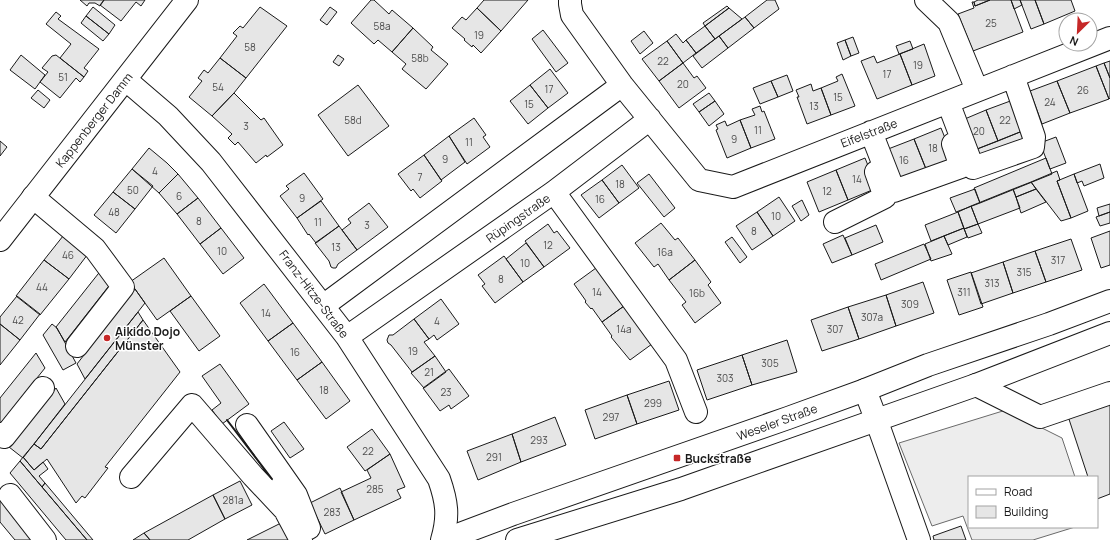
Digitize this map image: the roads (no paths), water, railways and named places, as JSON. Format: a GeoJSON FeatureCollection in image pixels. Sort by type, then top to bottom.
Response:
{"type":"FeatureCollection","features":[{"type":"Feature","properties":{"kind":"street","name":"Kappenberger Damm"},"geometry":{"type":"LineString","coordinates":[[2,232],[33,197],[90,123],[126,80],[187,0]]}},
{"type":"Feature","properties":{"kind":"street"},"geometry":{"type":"LineString","coordinates":[[570,0],[572,15],[622,85],[650,119]]}},
{"type":"Feature","properties":{"kind":"street"},"geometry":{"type":"LineString","coordinates":[[926,0],[949,22],[977,90]]}},
{"type":"Feature","properties":{"kind":"street","name":"Eifelstraße"},"geometry":{"type":"LineString","coordinates":[[650,119],[698,180],[733,187],[1110,38]]}},
{"type":"Feature","properties":{"kind":"street"},"geometry":{"type":"LineString","coordinates":[[943,104],[973,168],[1032,147],[1034,137],[1013,76]]}},
{"type":"Feature","properties":{"kind":"street","name":"Franz-Hitze-Straße"},"geometry":{"type":"LineString","coordinates":[[126,80],[168,116],[211,162],[347,337],[439,479],[446,499],[447,515],[443,540]]}},
{"type":"Feature","properties":{"kind":"street"},"geometry":{"type":"LineString","coordinates":[[323,306],[622,85]]}},
{"type":"Feature","properties":{"kind":"street"},"geometry":{"type":"LineString","coordinates":[[867,134],[894,191],[961,167],[943,104]]}},
{"type":"Feature","properties":{"kind":"street","name":"Rüpingstraße"},"geometry":{"type":"LineString","coordinates":[[347,337],[554,192],[650,119]]}},
{"type":"Feature","properties":{"kind":"street"},"geometry":{"type":"LineString","coordinates":[[834,222],[885,197],[867,134]]}},
{"type":"Feature","properties":{"kind":"street"},"geometry":{"type":"LineString","coordinates":[[554,192],[676,360],[696,412]]}},
{"type":"Feature","properties":{"kind":"street"},"geometry":{"type":"LineString","coordinates":[[33,197],[95,249],[123,287],[77,346]]}},
{"type":"Feature","properties":{"kind":"street","name":"Weseler Straße"},"geometry":{"type":"LineString","coordinates":[[443,540],[513,514],[677,458],[865,390],[928,365],[1049,324],[1110,301]]}},
{"type":"Feature","properties":{"kind":"street"},"geometry":{"type":"LineString","coordinates":[[517,540],[688,486],[976,385],[1110,333]]}},
{"type":"Feature","properties":{"kind":"street"},"geometry":{"type":"LineString","coordinates":[[976,385],[1040,418],[1110,393]]}},
{"type":"Feature","properties":{"kind":"street"},"geometry":{"type":"LineString","coordinates":[[0,434],[4,437],[44,388]]}},
{"type":"Feature","properties":{"kind":"street"},"geometry":{"type":"LineString","coordinates":[[865,390],[918,540]]}},
{"type":"Feature","properties":{"kind":"street"},"geometry":{"type":"LineString","coordinates":[[130,477],[192,405],[253,476],[285,510],[301,540]]}},
{"type":"Feature","properties":{"kind":"street"},"geometry":{"type":"LineString","coordinates":[[247,424],[296,495],[310,532],[308,540]]}},
{"type":"Feature","properties":{"kind":"street"},"geometry":{"type":"LineString","coordinates":[[10,495],[45,540]]}},
{"type":"Feature","properties":{"kind":"place","name":"Aikido Dojo Münster"},"geometry":{"type":"Point","coordinates":[107,338]}},
{"type":"Feature","properties":{"kind":"place","name":"Buckstraße"},"geometry":{"type":"Point","coordinates":[677,458]}}]}
